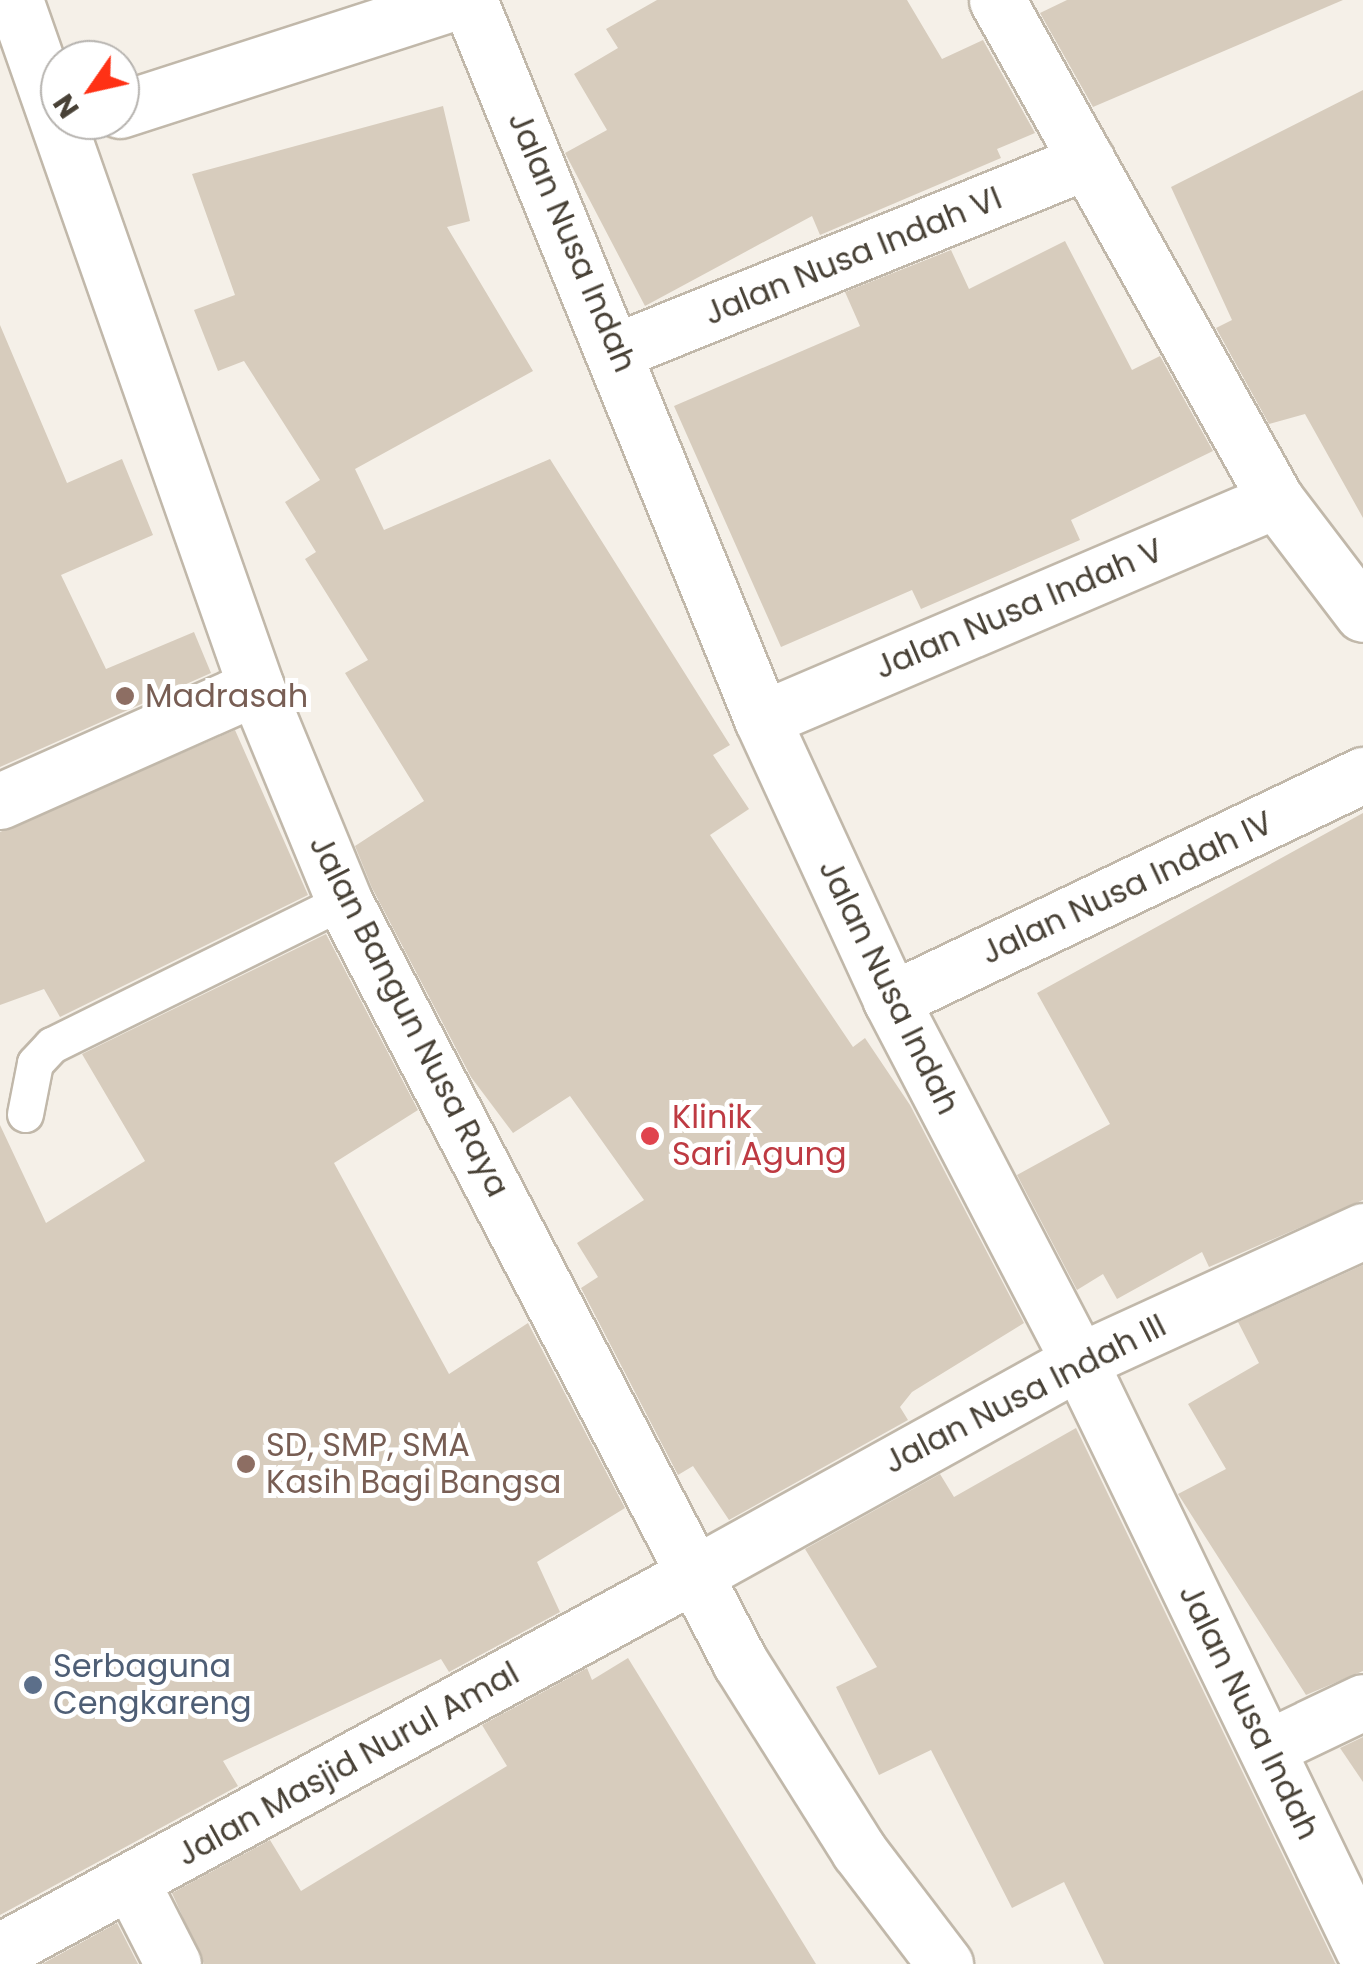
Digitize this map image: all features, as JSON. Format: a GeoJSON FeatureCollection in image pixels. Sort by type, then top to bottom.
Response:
{"type":"FeatureCollection","features":[{"type":"Feature","properties":{"kind":"street"},"geometry":{"type":"LineString","coordinates":[[140,104],[460,0]]}},
{"type":"Feature","properties":{"kind":"street","name":"Jalan Nusa Indah"},"geometry":{"type":"LineString","coordinates":[[469,0],[619,350],[762,719],[891,1000],[1078,1361],[1363,1950]]}},
{"type":"Feature","properties":{"kind":"street"},"geometry":{"type":"LineString","coordinates":[[997,0],[1276,500],[1363,614]]}},
{"type":"Feature","properties":{"kind":"street","name":"Jalan Bangun Nusa Raya"},"geometry":{"type":"LineString","coordinates":[[13,28],[40,73]]}},
{"type":"Feature","properties":{"kind":"street","name":"Jalan Bangun Nusa Raya"},"geometry":{"type":"LineString","coordinates":[[76,140],[256,687],[344,900],[695,1574],[859,1851],[945,1964]]}},
{"type":"Feature","properties":{"kind":"street","name":"Jalan Nusa Indah VI"},"geometry":{"type":"LineString","coordinates":[[619,350],[1087,161]]}},
{"type":"Feature","properties":{"kind":"street","name":"Jalan Nusa Indah V"},"geometry":{"type":"LineString","coordinates":[[762,719],[1276,500]]}},
{"type":"Feature","properties":{"kind":"street"},"geometry":{"type":"LineString","coordinates":[[0,801],[256,687]]}},
{"type":"Feature","properties":{"kind":"street","name":"Jalan Nusa Indah IV"},"geometry":{"type":"LineString","coordinates":[[891,1000],[1363,775]]}},
{"type":"Feature","properties":{"kind":"street","name":"Jalan Nusa Indah III"},"geometry":{"type":"LineString","coordinates":[[695,1574],[1078,1361],[1363,1231]]}},
{"type":"Feature","properties":{"kind":"street","name":"Jalan Masjid Nurul Amal"},"geometry":{"type":"LineString","coordinates":[[0,1951],[695,1574]]}},
{"type":"Feature","properties":{"kind":"street"},"geometry":{"type":"LineString","coordinates":[[1267,1748],[1363,1702]]}},
{"type":"Feature","properties":{"kind":"street"},"geometry":{"type":"LineString","coordinates":[[131,1882],[173,1964]]}},
{"type":"Feature","properties":{"kind":"lane"},"geometry":{"type":"LineString","coordinates":[[24,1114],[35,1064],[52,1045],[344,900]]}},
{"type":"Feature","properties":{"kind":"building"},"geometry":{"type":"Polygon","coordinates":[[[657,0],[907,0],[942,59],[983,40],[1035,133],[997,149],[1001,158],[820,235],[812,216],[645,306],[565,153],[607,130],[574,74],[618,48],[606,29],[657,0]]]}},
{"type":"Feature","properties":{"kind":"building"},"geometry":{"type":"Polygon","coordinates":[[[1067,0],[1343,0],[1093,107],[1040,13],[1067,0]]]}},
{"type":"Feature","properties":{"kind":"building"},"geometry":{"type":"Polygon","coordinates":[[[1363,90],[1363,518],[1305,414],[1269,424],[1216,328],[1232,320],[1171,187],[1363,90]]]}},
{"type":"Feature","properties":{"kind":"building"},"geometry":{"type":"Polygon","coordinates":[[[443,106],[470,221],[447,227],[533,371],[355,469],[384,530],[550,459],[730,745],[713,755],[749,809],[710,835],[853,1047],[865,1038],[910,1105],[1024,1323],[912,1392],[900,1407],[908,1420],[729,1520],[693,1466],[678,1475],[581,1288],[598,1277],[577,1243],[644,1200],[570,1096],[513,1133],[471,1077],[372,888],[355,846],[424,801],[345,673],[368,660],[305,559],[316,552],[285,502],[320,480],[244,361],[218,371],[194,310],[235,295],[192,174],[443,106]]]}},
{"type":"Feature","properties":{"kind":"building"},"geometry":{"type":"Polygon","coordinates":[[[1065,241],[1132,370],[1160,356],[1213,451],[1071,520],[1080,540],[921,609],[912,590],[781,647],[674,406],[860,326],[845,292],[951,250],[969,289],[1065,241]]]}},
{"type":"Feature","properties":{"kind":"building"},"geometry":{"type":"Polygon","coordinates":[[[0,325],[67,483],[122,459],[153,535],[61,575],[106,669],[194,632],[211,673],[0,767],[0,325]]]}},
{"type":"Feature","properties":{"kind":"building"},"geometry":{"type":"Polygon","coordinates":[[[235,730],[308,895],[60,1017],[44,989],[0,1005],[0,832],[235,730]]]}},
{"type":"Feature","properties":{"kind":"building"},"geometry":{"type":"Polygon","coordinates":[[[1363,813],[1363,1200],[1209,1267],[1202,1252],[1117,1299],[1103,1274],[1077,1290],[1017,1175],[1110,1124],[1037,993],[1363,813]]]}},
{"type":"Feature","properties":{"kind":"building"},"geometry":{"type":"Polygon","coordinates":[[[326,934],[418,1110],[334,1163],[449,1374],[528,1323],[625,1508],[537,1562],[560,1612],[449,1672],[441,1659],[223,1761],[238,1786],[0,1915],[0,1125],[46,1223],[145,1161],[82,1054],[326,934]]]}},
{"type":"Feature","properties":{"kind":"building"},"geometry":{"type":"Polygon","coordinates":[[[1363,1265],[1363,1671],[1306,1695],[1178,1494],[1226,1469],[1188,1404],[1259,1363],[1238,1322],[1363,1265]]]}},
{"type":"Feature","properties":{"kind":"building"},"geometry":{"type":"Polygon","coordinates":[[[1076,1428],[1336,1964],[1104,1964],[1064,1882],[1012,1908],[931,1750],[879,1775],[836,1687],[877,1667],[805,1549],[940,1474],[954,1497],[1076,1428]]]}},
{"type":"Feature","properties":{"kind":"building"},"geometry":{"type":"Polygon","coordinates":[[[628,1658],[816,1964],[204,1964],[172,1893],[270,1840],[301,1891],[507,1766],[482,1725],[587,1668],[592,1680],[628,1658]]]}},
{"type":"Feature","properties":{"kind":"building"},"geometry":{"type":"Polygon","coordinates":[[[1363,1737],[1363,1782],[1340,1748],[1363,1737]]]}},
{"type":"Feature","properties":{"kind":"building"},"geometry":{"type":"Polygon","coordinates":[[[117,1923],[138,1964],[42,1964],[117,1923]]]}},
{"type":"Feature","properties":{"kind":"place","name":"Madrasah"},"geometry":{"type":"Point","coordinates":[125,696]}},
{"type":"Feature","properties":{"kind":"place","name":"Klinik Sari Agung"},"geometry":{"type":"Point","coordinates":[650,1136]}},
{"type":"Feature","properties":{"kind":"place","name":"SD, SMP, SMA Kasih Bagi Bangsa"},"geometry":{"type":"Point","coordinates":[246,1464]}},
{"type":"Feature","properties":{"kind":"place","name":"Serbaguna Cengkareng"},"geometry":{"type":"Point","coordinates":[33,1685]}}]}
